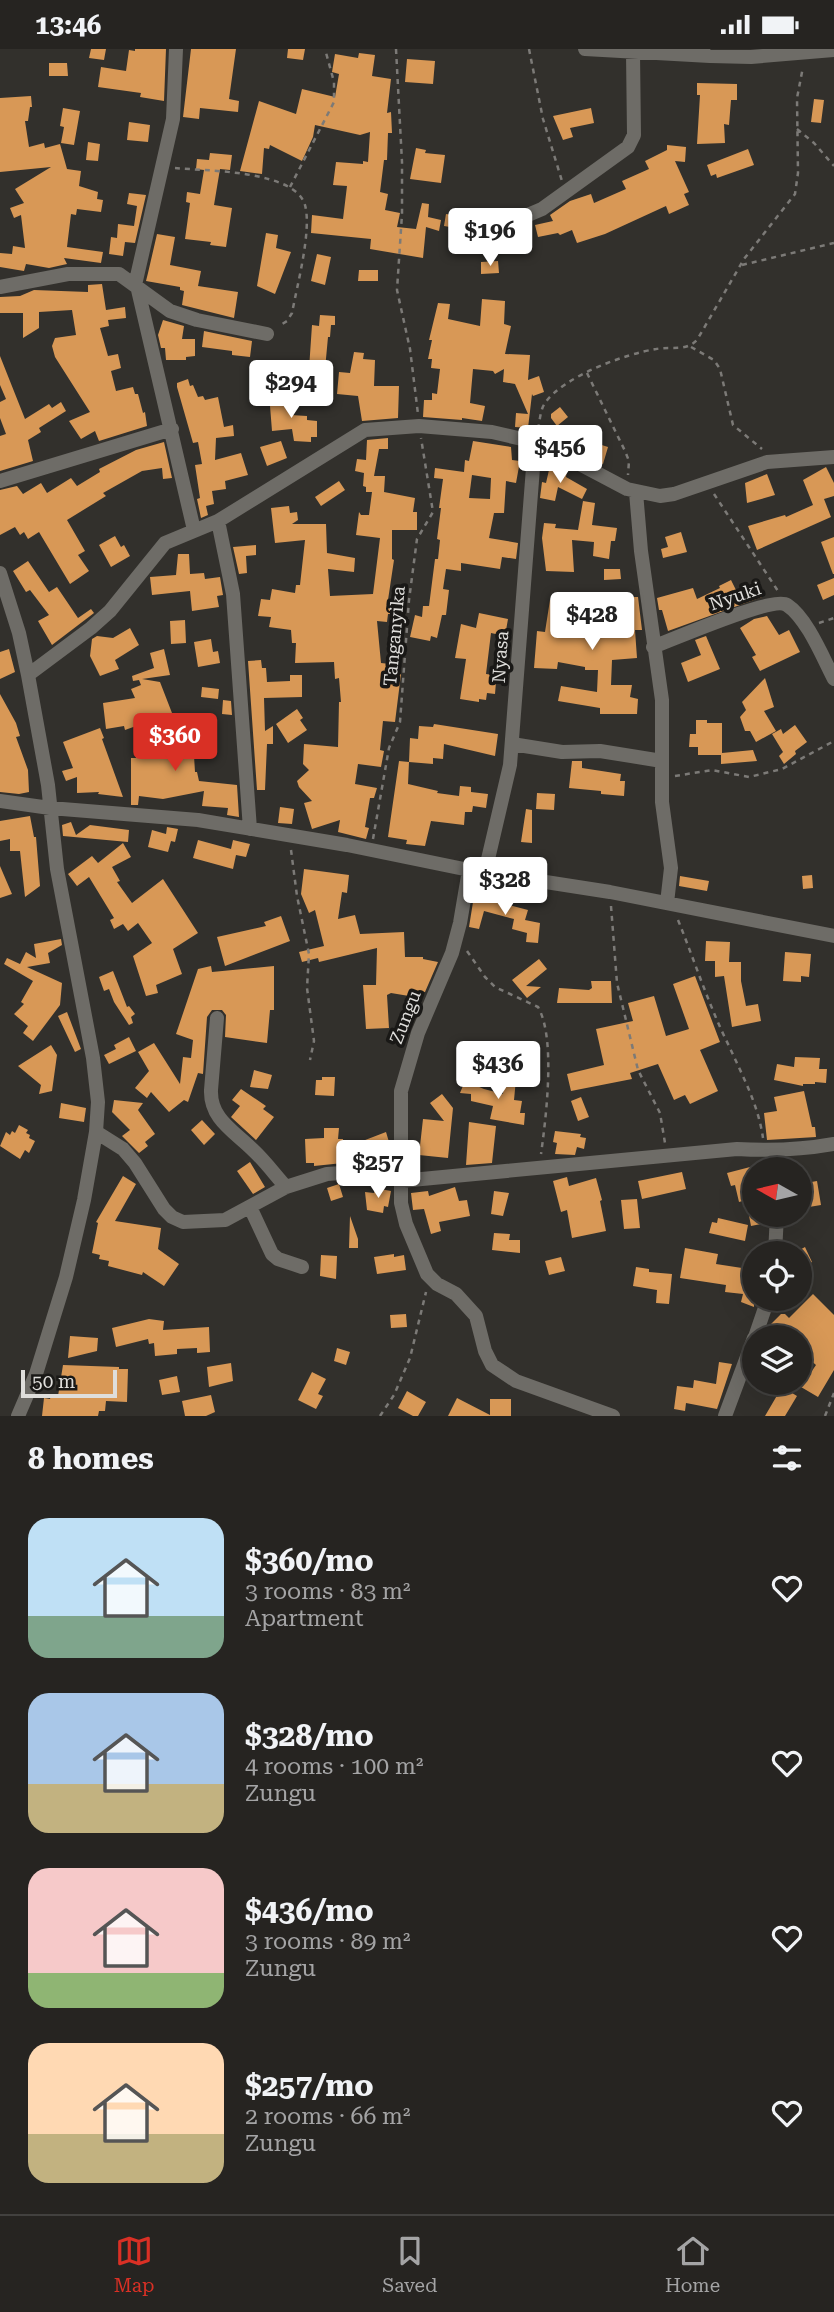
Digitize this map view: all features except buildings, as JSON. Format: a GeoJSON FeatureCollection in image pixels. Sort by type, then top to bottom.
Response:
{"type":"FeatureCollection","features":[{"type":"Feature","properties":{"kind":"street"},"geometry":{"type":"LineString","coordinates":[[176,49],[173,119],[136,287],[194,530]]}},
{"type":"Feature","properties":{"kind":"street"},"geometry":{"type":"LineString","coordinates":[[584,49],[751,57],[834,50]]}},
{"type":"Feature","properties":{"kind":"street"},"geometry":{"type":"LineString","coordinates":[[516,221],[530,216],[566,194],[628,147],[632,140],[633,53]]}},
{"type":"Feature","properties":{"kind":"street"},"geometry":{"type":"LineString","coordinates":[[0,287],[78,273],[119,274],[170,311],[197,320],[267,334]]}},
{"type":"Feature","properties":{"kind":"street"},"geometry":{"type":"LineString","coordinates":[[28,675],[110,611],[165,543],[218,521],[366,430],[419,426],[492,432],[535,442],[631,490],[660,496],[749,467],[776,461],[834,457]]}},
{"type":"Feature","properties":{"kind":"street"},"geometry":{"type":"LineString","coordinates":[[0,481],[172,429]]}},
{"type":"Feature","properties":{"kind":"street","name":"Nyasa"},"geometry":{"type":"LineString","coordinates":[[485,872],[510,765],[535,442]]}},
{"type":"Feature","properties":{"kind":"street"},"geometry":{"type":"LineString","coordinates":[[631,490],[662,700],[664,822],[671,868],[669,903]]}},
{"type":"Feature","properties":{"kind":"street"},"geometry":{"type":"LineString","coordinates":[[218,521],[233,594],[250,829]]}},
{"type":"Feature","properties":{"kind":"street"},"geometry":{"type":"LineString","coordinates":[[0,573],[19,633],[28,675],[48,785],[57,869],[93,1058],[98,1102],[96,1132],[84,1200],[66,1277],[22,1414]]}},
{"type":"Feature","properties":{"kind":"street","name":"Nyuki"},"geometry":{"type":"LineString","coordinates":[[653,647],[774,603],[788,606],[805,627],[834,678]]}},
{"type":"Feature","properties":{"kind":"street"},"geometry":{"type":"LineString","coordinates":[[512,744],[562,752],[600,751],[662,761]]}},
{"type":"Feature","properties":{"kind":"street"},"geometry":{"type":"LineString","coordinates":[[0,801],[50,808],[198,820],[469,870],[610,892],[834,936]]}},
{"type":"Feature","properties":{"kind":"street","name":"Zungu"},"geometry":{"type":"LineString","coordinates":[[427,1273],[406,1224],[401,1203],[401,1091],[418,1033],[455,940],[469,870]]}},
{"type":"Feature","properties":{"kind":"street"},"geometry":{"type":"LineString","coordinates":[[218,1018],[210,1102],[225,1125],[255,1151],[286,1187]]}},
{"type":"Feature","properties":{"kind":"street"},"geometry":{"type":"LineString","coordinates":[[96,1132],[130,1156],[164,1209],[183,1222],[225,1220],[286,1187],[327,1174],[401,1175],[539,1168],[737,1149],[804,1150],[834,1144]]}},
{"type":"Feature","properties":{"kind":"street"},"geometry":{"type":"LineString","coordinates":[[769,1151],[771,1157]]}},
{"type":"Feature","properties":{"kind":"street"},"geometry":{"type":"LineString","coordinates":[[250,1207],[272,1254],[278,1259],[302,1267]]}},
{"type":"Feature","properties":{"kind":"street"},"geometry":{"type":"LineString","coordinates":[[427,1273],[437,1284],[456,1294],[469,1306],[476,1316],[485,1351],[492,1365],[503,1374],[613,1416]]}},
{"type":"Feature","properties":{"kind":"street"},"geometry":{"type":"LineString","coordinates":[[726,1416],[742,1371]]}},
{"type":"Feature","properties":{"kind":"path"},"geometry":{"type":"LineString","coordinates":[[290,187],[334,101],[334,82],[326,49]]}},
{"type":"Feature","properties":{"kind":"path","name":"Tanganyika"},"geometry":{"type":"LineString","coordinates":[[371,850],[389,748],[400,722],[409,600],[417,539],[433,512],[410,349],[397,290],[402,162],[396,49]]}},
{"type":"Feature","properties":{"kind":"path"},"geometry":{"type":"LineString","coordinates":[[529,49],[543,119],[566,194]]}},
{"type":"Feature","properties":{"kind":"path"},"geometry":{"type":"LineString","coordinates":[[691,347],[710,322],[740,266],[795,194],[798,173],[797,98],[805,52]]}},
{"type":"Feature","properties":{"kind":"path"},"geometry":{"type":"LineString","coordinates":[[796,128],[814,143],[834,166]]}},
{"type":"Feature","properties":{"kind":"path"},"geometry":{"type":"LineString","coordinates":[[162,166],[248,175],[290,187],[299,194],[306,208],[305,235],[292,313],[287,321],[267,334]]}},
{"type":"Feature","properties":{"kind":"path"},"geometry":{"type":"LineString","coordinates":[[740,266],[834,243]]}},
{"type":"Feature","properties":{"kind":"path"},"geometry":{"type":"LineString","coordinates":[[535,442],[545,403],[587,373],[632,353],[691,347],[713,360],[720,369],[733,425],[776,461]]}},
{"type":"Feature","properties":{"kind":"path"},"geometry":{"type":"LineString","coordinates":[[587,373],[629,461],[631,490]]}},
{"type":"Feature","properties":{"kind":"path"},"geometry":{"type":"LineString","coordinates":[[706,482],[788,606]]}},
{"type":"Feature","properties":{"kind":"path"},"geometry":{"type":"LineString","coordinates":[[662,778],[712,770],[749,777],[782,769],[834,741]]}},
{"type":"Feature","properties":{"kind":"path"},"geometry":{"type":"LineString","coordinates":[[290,836],[297,896],[309,954],[307,988],[313,1041],[310,1060]]}},
{"type":"Feature","properties":{"kind":"path"},"geometry":{"type":"LineString","coordinates":[[610,892],[617,983],[638,1070],[660,1114],[668,1156]]}},
{"type":"Feature","properties":{"kind":"path"},"geometry":{"type":"LineString","coordinates":[[669,903],[745,1078],[769,1151]]}},
{"type":"Feature","properties":{"kind":"path"},"geometry":{"type":"LineString","coordinates":[[455,940],[472,956],[495,987],[538,1007],[541,1013],[547,1044],[547,1099],[539,1168]]}},
{"type":"Feature","properties":{"kind":"path"},"geometry":{"type":"LineString","coordinates":[[380,1416],[394,1395],[410,1358],[425,1298],[427,1273]]}},
{"type":"Feature","properties":{"kind":"path"},"geometry":{"type":"LineString","coordinates":[[825,1416],[834,1393]]}}]}
